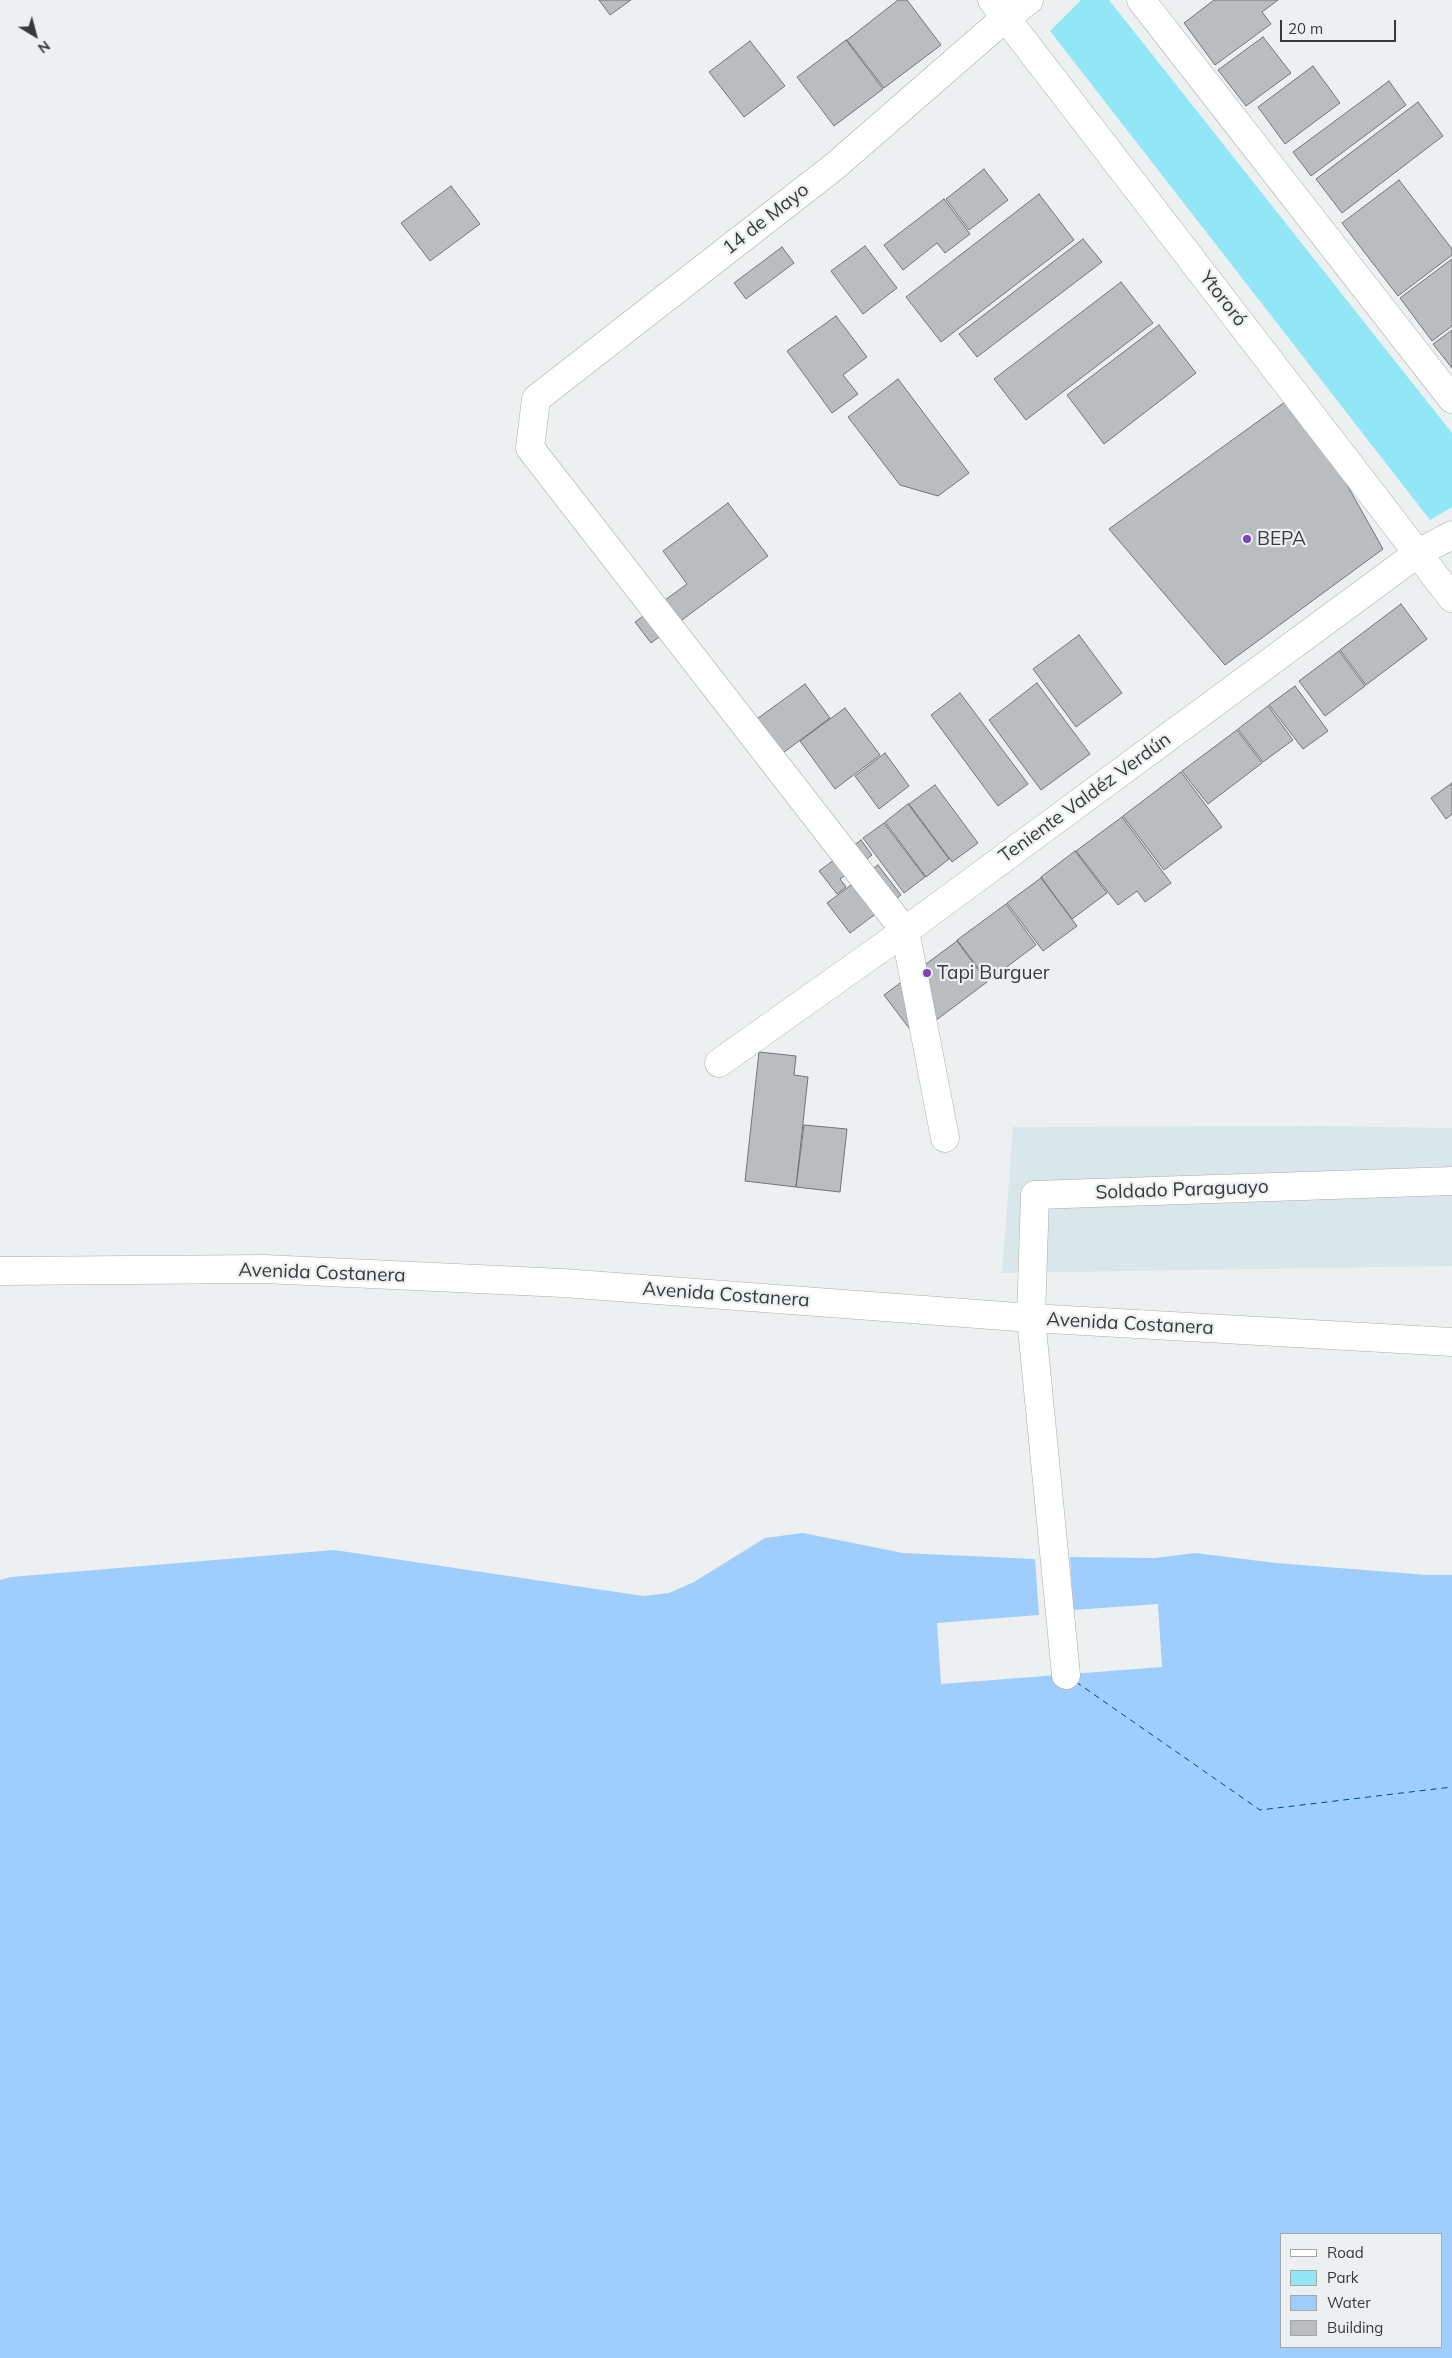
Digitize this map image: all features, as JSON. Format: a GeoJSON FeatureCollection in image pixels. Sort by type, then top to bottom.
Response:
{"type":"FeatureCollection","features":[{"type":"Feature","properties":{"kind":"street","name":"14 de Mayo"},"geometry":{"type":"LineString","coordinates":[[905,931],[530,448],[536,398],[835,166],[999,9],[1029,0]]}},
{"type":"Feature","properties":{"kind":"street"},"geometry":{"type":"LineString","coordinates":[[1142,0],[1452,399]]}},
{"type":"Feature","properties":{"kind":"street","name":"Ytororó"},"geometry":{"type":"LineString","coordinates":[[999,9],[1452,598]]}},
{"type":"Feature","properties":{"kind":"street","name":"Teniente Valdéz Verdún"},"geometry":{"type":"LineString","coordinates":[[719,1063],[905,931],[1418,553],[1452,535]]}},
{"type":"Feature","properties":{"kind":"street"},"geometry":{"type":"LineString","coordinates":[[905,931],[944,1138]]}},
{"type":"Feature","properties":{"kind":"street","name":"Soldado Paraguayo"},"geometry":{"type":"LineString","coordinates":[[1031,1318],[1035,1195],[1452,1181]]}},
{"type":"Feature","properties":{"kind":"street","name":"Avenida Costanera"},"geometry":{"type":"LineString","coordinates":[[0,1271],[284,1270],[563,1283],[1031,1318],[1452,1342]]}},
{"type":"Feature","properties":{"kind":"street"},"geometry":{"type":"LineString","coordinates":[[1031,1318],[1066,1675]]}},
{"type":"Feature","properties":{"kind":"shaded area"},"geometry":{"type":"Polygon","coordinates":[[[1325,1126],[1452,1128],[1452,1266],[1002,1273],[1013,1127],[1325,1126]]]}},
{"type":"Feature","properties":{"kind":"green space"},"geometry":{"type":"Polygon","coordinates":[[[1081,0],[1109,0],[1452,433],[1452,507],[1430,520],[1050,31],[1081,0]]]}},
{"type":"Feature","properties":{"kind":"water"},"geometry":{"type":"Polygon","coordinates":[[[803,1533],[903,1553],[1035,1559],[1070,1557],[1155,1558],[1195,1553],[1276,1563],[1428,1575],[1452,1575],[1452,2358],[0,2358],[0,1580],[11,1577],[334,1550],[643,1596],[669,1593],[694,1582],[765,1538],[803,1533]]]}},
{"type":"Feature","properties":{"kind":"pier"},"geometry":{"type":"Polygon","coordinates":[[[1070,1557],[1073,1610],[1158,1604],[1162,1667],[941,1684],[937,1623],[1039,1615],[1035,1559],[1070,1557]]]}},
{"type":"Feature","properties":{"kind":"building"},"geometry":{"type":"Polygon","coordinates":[[[599,0],[631,0],[610,15],[599,0]]]}},
{"type":"Feature","properties":{"kind":"building"},"geometry":{"type":"Polygon","coordinates":[[[898,0],[907,0],[941,45],[884,88],[847,40],[898,0]]]}},
{"type":"Feature","properties":{"kind":"building"},"geometry":{"type":"Polygon","coordinates":[[[1214,0],[1278,0],[1262,12],[1271,24],[1215,65],[1184,23],[1214,0]]]}},
{"type":"Feature","properties":{"kind":"building"},"geometry":{"type":"Polygon","coordinates":[[[1263,37],[1291,73],[1246,106],[1218,70],[1263,37]]]}},
{"type":"Feature","properties":{"kind":"building"},"geometry":{"type":"Polygon","coordinates":[[[846,40],[883,89],[834,126],[797,77],[846,40]]]}},
{"type":"Feature","properties":{"kind":"building"},"geometry":{"type":"Polygon","coordinates":[[[750,41],[785,86],[744,117],[709,72],[750,41]]]}},
{"type":"Feature","properties":{"kind":"building"},"geometry":{"type":"Polygon","coordinates":[[[1313,66],[1340,103],[1285,144],[1258,107],[1313,66]]]}},
{"type":"Feature","properties":{"kind":"building"},"geometry":{"type":"Polygon","coordinates":[[[1389,81],[1406,105],[1311,176],[1293,152],[1389,81]]]}},
{"type":"Feature","properties":{"kind":"building"},"geometry":{"type":"Polygon","coordinates":[[[1418,102],[1443,136],[1342,213],[1316,179],[1418,102]]]}},
{"type":"Feature","properties":{"kind":"building"},"geometry":{"type":"Polygon","coordinates":[[[984,169],[1008,200],[969,230],[946,199],[984,169]]]}},
{"type":"Feature","properties":{"kind":"building"},"geometry":{"type":"Polygon","coordinates":[[[1399,180],[1452,249],[1452,255],[1398,296],[1342,223],[1399,180]]]}},
{"type":"Feature","properties":{"kind":"building"},"geometry":{"type":"Polygon","coordinates":[[[451,186],[480,224],[430,261],[401,223],[451,186]]]}},
{"type":"Feature","properties":{"kind":"building"},"geometry":{"type":"Polygon","coordinates":[[[1039,194],[1074,240],[941,342],[906,297],[1039,194]]]}},
{"type":"Feature","properties":{"kind":"building"},"geometry":{"type":"Polygon","coordinates":[[[944,199],[970,234],[945,253],[937,243],[903,270],[884,245],[944,199]]]}},
{"type":"Feature","properties":{"kind":"building"},"geometry":{"type":"Polygon","coordinates":[[[1083,239],[1102,262],[977,357],[959,334],[1083,239]]]}},
{"type":"Feature","properties":{"kind":"building"},"geometry":{"type":"Polygon","coordinates":[[[865,246],[897,288],[863,314],[831,271],[865,246]]]}},
{"type":"Feature","properties":{"kind":"building"},"geometry":{"type":"Polygon","coordinates":[[[782,247],[794,263],[746,299],[734,283],[782,247]]]}},
{"type":"Feature","properties":{"kind":"building"},"geometry":{"type":"Polygon","coordinates":[[[1452,259],[1452,326],[1432,341],[1400,298],[1452,259]]]}},
{"type":"Feature","properties":{"kind":"building"},"geometry":{"type":"Polygon","coordinates":[[[1121,282],[1153,323],[1026,420],[994,379],[1121,282]]]}},
{"type":"Feature","properties":{"kind":"building"},"geometry":{"type":"Polygon","coordinates":[[[836,316],[867,357],[843,375],[858,394],[832,413],[787,351],[836,316]]]}},
{"type":"Feature","properties":{"kind":"building"},"geometry":{"type":"Polygon","coordinates":[[[1159,325],[1196,373],[1104,444],[1067,395],[1159,325]]]}},
{"type":"Feature","properties":{"kind":"building"},"geometry":{"type":"Polygon","coordinates":[[[1452,330],[1452,368],[1433,344],[1452,330]]]}},
{"type":"Feature","properties":{"kind":"building"},"geometry":{"type":"Polygon","coordinates":[[[898,379],[969,473],[938,496],[900,485],[848,417],[898,379]]]}},
{"type":"Feature","properties":{"kind":"building","name":"BEPA"},"geometry":{"type":"Polygon","coordinates":[[[1296,394],[1383,549],[1225,665],[1109,529],[1296,394]]]}},
{"type":"Feature","properties":{"kind":"building"},"geometry":{"type":"Polygon","coordinates":[[[728,503],[768,556],[651,643],[635,622],[687,584],[663,551],[728,503]]]}},
{"type":"Feature","properties":{"kind":"building"},"geometry":{"type":"Polygon","coordinates":[[[1401,604],[1427,639],[1366,685],[1340,650],[1401,604]]]}},
{"type":"Feature","properties":{"kind":"building"},"geometry":{"type":"Polygon","coordinates":[[[1079,635],[1122,693],[1076,727],[1033,669],[1079,635]]]}},
{"type":"Feature","properties":{"kind":"building"},"geometry":{"type":"Polygon","coordinates":[[[1339,651],[1365,686],[1325,716],[1299,681],[1339,651]]]}},
{"type":"Feature","properties":{"kind":"building"},"geometry":{"type":"Polygon","coordinates":[[[1037,683],[1090,754],[1041,790],[989,720],[1037,683]]]}},
{"type":"Feature","properties":{"kind":"building"},"geometry":{"type":"Polygon","coordinates":[[[805,684],[830,718],[764,767],[739,732],[805,684]]]}},
{"type":"Feature","properties":{"kind":"building"},"geometry":{"type":"Polygon","coordinates":[[[1295,686],[1328,731],[1303,749],[1269,705],[1295,686]]]}},
{"type":"Feature","properties":{"kind":"building"},"geometry":{"type":"Polygon","coordinates":[[[960,693],[1028,784],[998,806],[931,715],[960,693]]]}},
{"type":"Feature","properties":{"kind":"building"},"geometry":{"type":"Polygon","coordinates":[[[1268,706],[1293,740],[1263,762],[1238,729],[1268,706]]]}},
{"type":"Feature","properties":{"kind":"building"},"geometry":{"type":"Polygon","coordinates":[[[845,708],[880,755],[835,789],[800,741],[845,708]]]}},
{"type":"Feature","properties":{"kind":"building"},"geometry":{"type":"Polygon","coordinates":[[[1237,730],[1262,763],[1208,804],[1182,771],[1237,730]]]}},
{"type":"Feature","properties":{"kind":"building"},"geometry":{"type":"Polygon","coordinates":[[[885,753],[909,786],[879,809],[855,776],[885,753]]]}},
{"type":"Feature","properties":{"kind":"building"},"geometry":{"type":"Polygon","coordinates":[[[1181,772],[1222,827],[1164,870],[1123,816],[1181,772]]]}},
{"type":"Feature","properties":{"kind":"building"},"geometry":{"type":"Polygon","coordinates":[[[1452,783],[1452,814],[1446,819],[1431,798],[1452,783]]]}},
{"type":"Feature","properties":{"kind":"building"},"geometry":{"type":"Polygon","coordinates":[[[935,785],[978,843],[952,862],[909,804],[935,785]]]}},
{"type":"Feature","properties":{"kind":"building"},"geometry":{"type":"Polygon","coordinates":[[[908,804],[949,859],[926,877],[885,822],[908,804]]]}},
{"type":"Feature","properties":{"kind":"building"},"geometry":{"type":"Polygon","coordinates":[[[1122,817],[1171,883],[1145,902],[1137,891],[1118,905],[1076,851],[1122,817]]]}},
{"type":"Feature","properties":{"kind":"building"},"geometry":{"type":"Polygon","coordinates":[[[884,823],[925,877],[904,893],[863,838],[884,823]]]}},
{"type":"Feature","properties":{"kind":"building"},"geometry":{"type":"Polygon","coordinates":[[[861,840],[872,855],[840,879],[846,887],[837,894],[819,871],[861,840]]]}},
{"type":"Feature","properties":{"kind":"building"},"geometry":{"type":"Polygon","coordinates":[[[1075,851],[1107,893],[1072,919],[1041,877],[1075,851]]]}},
{"type":"Feature","properties":{"kind":"building"},"geometry":{"type":"Polygon","coordinates":[[[878,865],[901,895],[850,933],[827,903],[878,865]]]}},
{"type":"Feature","properties":{"kind":"building"},"geometry":{"type":"Polygon","coordinates":[[[1041,878],[1077,926],[1043,951],[1007,903],[1041,878]]]}},
{"type":"Feature","properties":{"kind":"building"},"geometry":{"type":"Polygon","coordinates":[[[1006,904],[1036,945],[988,981],[957,940],[1006,904]]]}},
{"type":"Feature","properties":{"kind":"building"},"geometry":{"type":"Polygon","coordinates":[[[957,941],[987,982],[915,1036],[884,995],[957,941]]]}},
{"type":"Feature","properties":{"kind":"building"},"geometry":{"type":"Polygon","coordinates":[[[759,1052],[796,1056],[794,1075],[808,1077],[796,1187],[745,1181],[759,1052]]]}},
{"type":"Feature","properties":{"kind":"building"},"geometry":{"type":"Polygon","coordinates":[[[804,1125],[847,1129],[840,1192],[796,1187],[804,1125]]]}},
{"type":"Feature","properties":{"kind":"ferry route"},"geometry":{"type":"LineString","coordinates":[[1076,1682],[1260,1810],[1452,1787]]}},
{"type":"Feature","properties":{"kind":"place","name":"BEPA"},"geometry":{"type":"Point","coordinates":[1247,539]}},
{"type":"Feature","properties":{"kind":"place","name":"Tapi Burguer"},"geometry":{"type":"Point","coordinates":[927,973]}}]}
